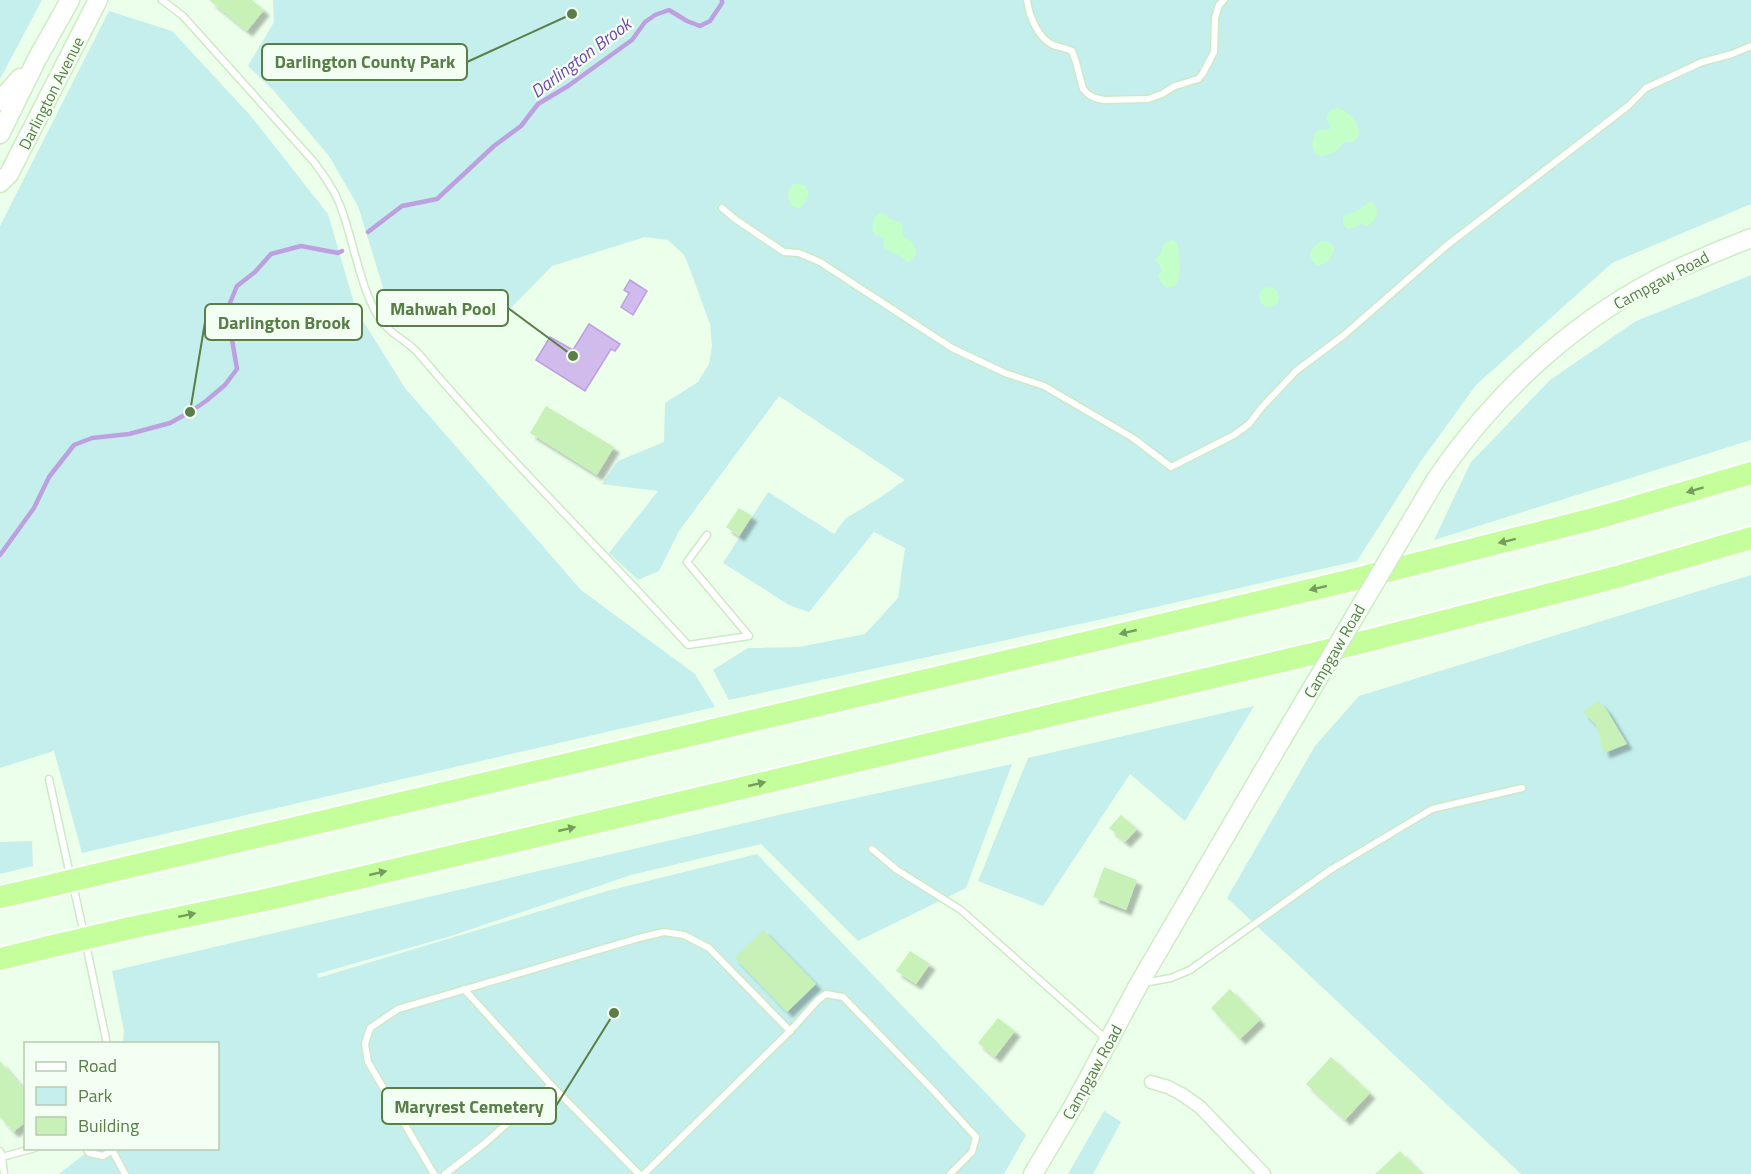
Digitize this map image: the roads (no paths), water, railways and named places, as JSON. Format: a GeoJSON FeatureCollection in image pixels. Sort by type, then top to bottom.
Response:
{"type":"FeatureCollection","features":[{"type":"Feature","properties":{"kind":"highway"},"geometry":{"type":"LineString","coordinates":[[0,897],[1344,582],[1601,517],[1751,473]]}},
{"type":"Feature","properties":{"kind":"highway"},"geometry":{"type":"LineString","coordinates":[[0,959],[130,928],[274,898],[1370,640],[1617,577],[1751,538]]}},
{"type":"Feature","properties":{"kind":"main road","name":"Darlington Avenue"},"geometry":{"type":"LineString","coordinates":[[0,134],[37,59],[70,0]]}},
{"type":"Feature","properties":{"kind":"main road","name":"Darlington Avenue"},"geometry":{"type":"LineString","coordinates":[[0,183],[9,174],[98,0]]}},
{"type":"Feature","properties":{"kind":"main road"},"geometry":{"type":"LineString","coordinates":[[0,101],[37,59]]}},
{"type":"Feature","properties":{"kind":"main road","name":"Campgaw Road"},"geometry":{"type":"LineString","coordinates":[[1033,1174],[1057,1136],[1139,984],[1279,744],[1435,481],[1463,441],[1499,399],[1530,369],[1585,323],[1653,281],[1686,264],[1751,238]]}},
{"type":"Feature","properties":{"kind":"street"},"geometry":{"type":"LineString","coordinates":[[1151,1082],[1168,1087],[1200,1107],[1264,1174]]}},
{"type":"Feature","properties":{"kind":"lane"},"geometry":{"type":"LineString","coordinates":[[162,0],[183,16],[314,162],[328,182],[340,203],[363,279],[382,322],[417,351],[462,405],[618,568],[688,645],[748,636],[687,562],[707,535]]}},
{"type":"Feature","properties":{"kind":"lane"},"geometry":{"type":"LineString","coordinates":[[1027,0],[1030,14],[1043,37],[1054,45],[1071,51],[1077,62],[1083,89],[1095,99],[1104,100],[1148,99],[1185,82],[1198,79],[1214,52],[1215,18],[1224,0]]}},
{"type":"Feature","properties":{"kind":"lane"},"geometry":{"type":"LineString","coordinates":[[722,208],[784,252],[799,253],[820,262],[952,348],[1005,373],[1044,386],[1133,438],[1171,467],[1234,435],[1249,424],[1296,371],[1344,335],[1446,246],[1628,106],[1646,88],[1702,62],[1751,46]]}},
{"type":"Feature","properties":{"kind":"lane"},"geometry":{"type":"LineString","coordinates":[[49,779],[107,1042]]}},
{"type":"Feature","properties":{"kind":"lane"},"geometry":{"type":"LineString","coordinates":[[1139,984],[1170,978],[1190,970],[1330,870],[1432,809],[1522,788]]}},
{"type":"Feature","properties":{"kind":"lane"},"geometry":{"type":"LineString","coordinates":[[872,849],[897,870],[961,910],[1109,1041]]}},
{"type":"Feature","properties":{"kind":"lane"},"geometry":{"type":"LineString","coordinates":[[434,1174],[368,1062],[365,1044],[370,1028],[398,1009],[664,932],[684,935],[709,948],[790,1031]]}},
{"type":"Feature","properties":{"kind":"lane"},"geometry":{"type":"LineString","coordinates":[[464,989],[551,1085],[639,1174]]}},
{"type":"Feature","properties":{"kind":"lane"},"geometry":{"type":"LineString","coordinates":[[644,1174],[826,994],[843,997],[976,1137],[972,1152],[950,1174]]}},
{"type":"Feature","properties":{"kind":"lane"},"geometry":{"type":"LineString","coordinates":[[445,1174],[484,1144],[551,1085]]}},
{"type":"Feature","properties":{"kind":"lane"},"geometry":{"type":"LineString","coordinates":[[4,1174],[1,1154],[28,1150]]}},
{"type":"Feature","properties":{"kind":"lane"},"geometry":{"type":"LineString","coordinates":[[87,1150],[89,1153],[103,1156],[114,1150],[125,1174]]}},
{"type":"Feature","properties":{"kind":"waterway","name":"Darlington Brook"},"geometry":{"type":"LineString","coordinates":[[368,232],[402,206],[437,199],[494,146],[521,126],[538,104],[568,86],[632,40],[645,22],[655,15],[669,10],[700,26],[710,21],[722,0]]}},
{"type":"Feature","properties":{"kind":"waterway","name":"Darlington Brook"},"geometry":{"type":"LineString","coordinates":[[0,555],[34,508],[49,477],[74,445],[92,438],[129,434],[170,423],[206,401],[225,385],[237,369],[227,310],[237,286],[255,272],[271,254],[301,246],[338,253],[342,251]]}},
{"type":"Feature","properties":{"kind":"place","name":"Darlington County Park"},"geometry":{"type":"Point","coordinates":[572,14]}},
{"type":"Feature","properties":{"kind":"place","name":"Mahwah Pool"},"geometry":{"type":"Point","coordinates":[573,356]}},
{"type":"Feature","properties":{"kind":"place","name":"Darlington Brook"},"geometry":{"type":"Point","coordinates":[190,412]}},
{"type":"Feature","properties":{"kind":"place","name":"Maryrest Cemetery"},"geometry":{"type":"Point","coordinates":[614,1013]}}]}
